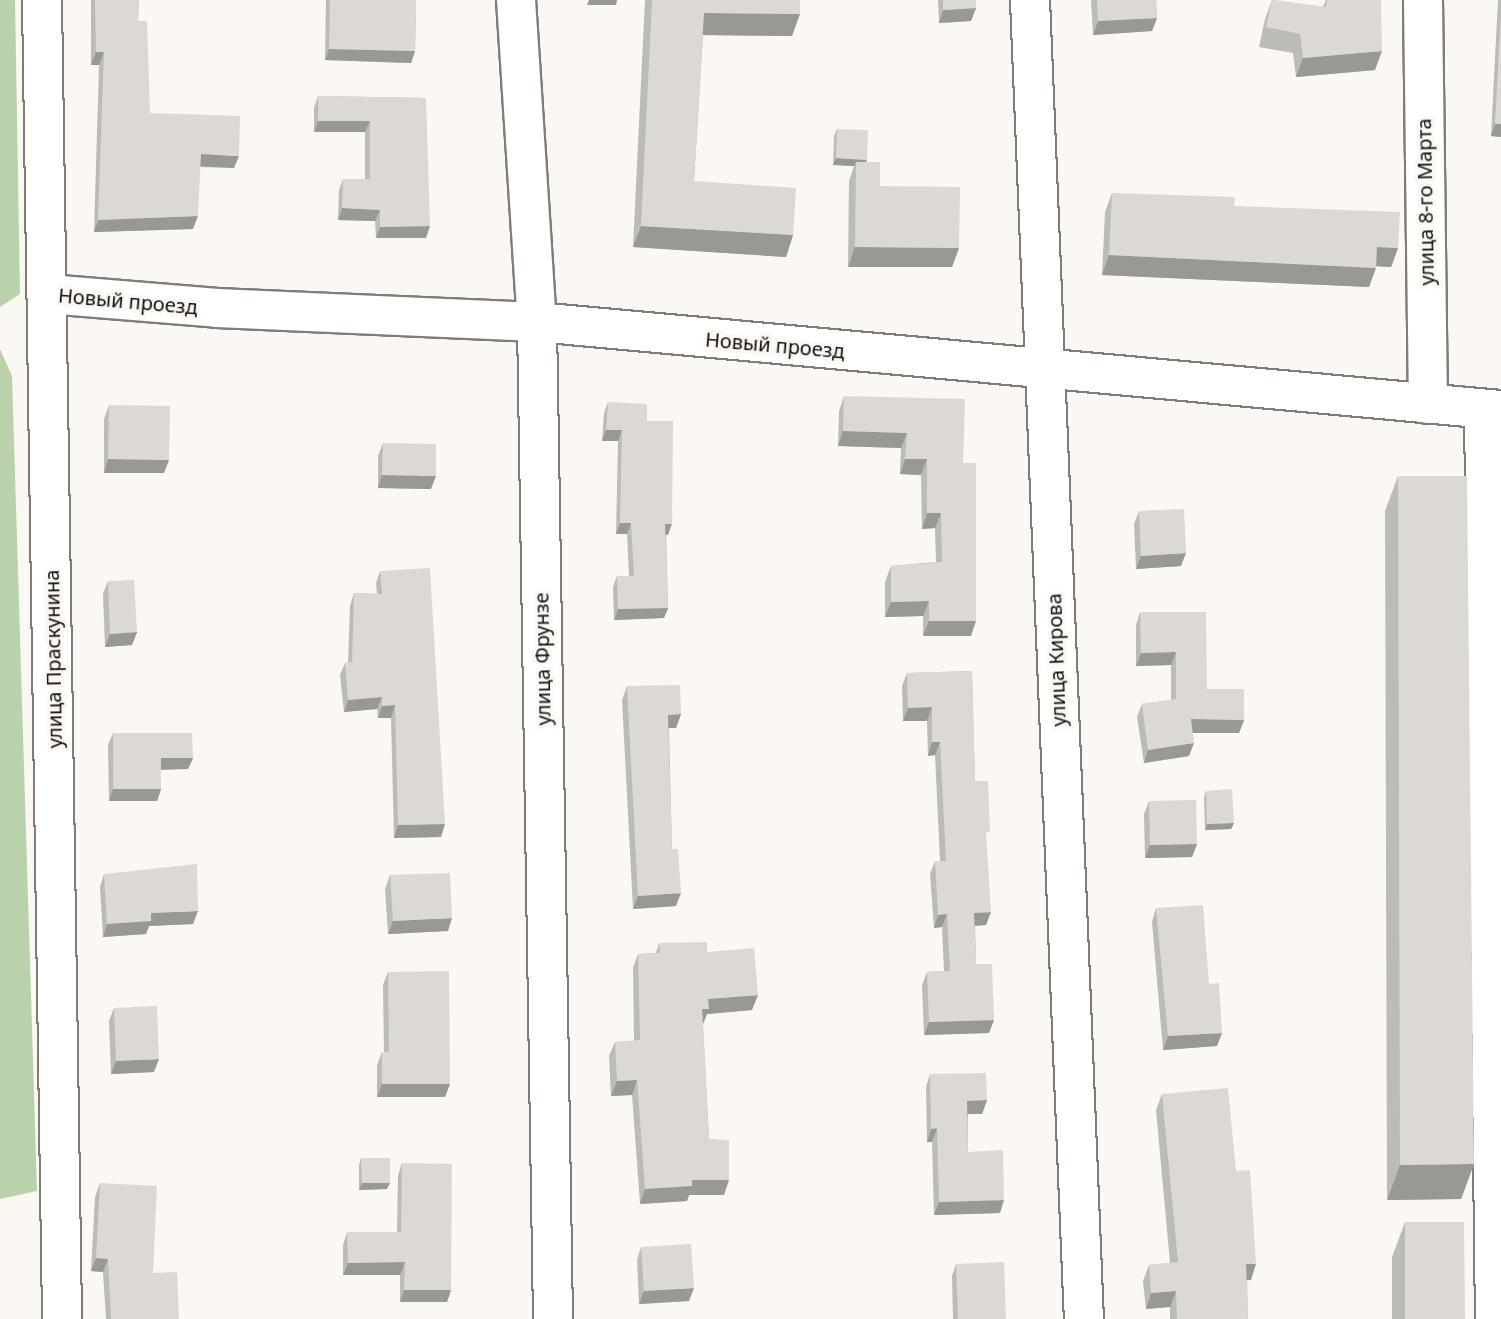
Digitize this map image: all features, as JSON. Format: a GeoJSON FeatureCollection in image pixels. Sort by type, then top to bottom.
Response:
{"type":"FeatureCollection","features":[{"type":"Feature","properties":{"kind":"street","name":"улица Праскунина"},"geometry":{"type":"LineString","coordinates":[[42,0],[62,1319]]}},
{"type":"Feature","properties":{"kind":"street","name":"улица Фрунзе"},"geometry":{"type":"LineString","coordinates":[[516,0],[537,322],[553,1319]]}},
{"type":"Feature","properties":{"kind":"street","name":"улица Кирова"},"geometry":{"type":"LineString","coordinates":[[1030,0],[1084,1319]]}},
{"type":"Feature","properties":{"kind":"street","name":"улица 8-го Марта"},"geometry":{"type":"LineString","coordinates":[[1423,0],[1428,404]]}},
{"type":"Feature","properties":{"kind":"street","name":"Новый проезд"},"geometry":{"type":"LineString","coordinates":[[48,294],[217,308],[537,322],[1492,410]]}},
{"type":"Feature","properties":{"kind":"street"},"geometry":{"type":"LineString","coordinates":[[1492,410],[1495,1319]]}},
{"type":"Feature","properties":{"kind":"green space"},"geometry":{"type":"Polygon","coordinates":[[[0,0],[15,0],[20,294],[0,307],[0,0]]]}},
{"type":"Feature","properties":{"kind":"green space"},"geometry":{"type":"Polygon","coordinates":[[[0,349],[12,376],[37,1191],[0,1199],[0,349]]]}},
{"type":"Feature","properties":{"kind":"building"},"geometry":{"type":"Polygon","coordinates":[[[95,0],[139,0],[138,21],[147,21],[150,113],[240,116],[239,156],[201,154],[198,216],[98,220],[104,52],[96,52],[95,0]]]}},
{"type":"Feature","properties":{"kind":"building"},"geometry":{"type":"Polygon","coordinates":[[[330,0],[416,0],[415,51],[329,49],[330,0]]]}},
{"type":"Feature","properties":{"kind":"building"},"geometry":{"type":"Polygon","coordinates":[[[652,0],[800,0],[800,14],[704,13],[694,181],[796,188],[793,235],[641,226],[652,0]]]}},
{"type":"Feature","properties":{"kind":"building"},"geometry":{"type":"Polygon","coordinates":[[[943,0],[976,0],[976,8],[943,10],[943,0]]]}},
{"type":"Feature","properties":{"kind":"building"},"geometry":{"type":"Polygon","coordinates":[[[1097,0],[1156,0],[1157,18],[1098,21],[1097,0]]]}},
{"type":"Feature","properties":{"kind":"building"},"geometry":{"type":"Polygon","coordinates":[[[1272,0],[1326,7],[1327,0],[1381,0],[1382,51],[1303,58],[1300,34],[1266,27],[1272,0]]]}},
{"type":"Feature","properties":{"kind":"building"},"geometry":{"type":"Polygon","coordinates":[[[1501,12],[1501,124],[1495,124],[1501,12]]]}},
{"type":"Feature","properties":{"kind":"building"},"geometry":{"type":"Polygon","coordinates":[[[318,96],[426,98],[430,226],[380,227],[380,210],[342,208],[343,179],[370,179],[370,121],[318,121],[318,96]]]}},
{"type":"Feature","properties":{"kind":"building"},"geometry":{"type":"Polygon","coordinates":[[[837,129],[868,130],[867,160],[836,158],[837,129]]]}},
{"type":"Feature","properties":{"kind":"building"},"geometry":{"type":"Polygon","coordinates":[[[856,162],[880,162],[880,186],[960,187],[959,248],[855,247],[856,162]]]}},
{"type":"Feature","properties":{"kind":"building"},"geometry":{"type":"Polygon","coordinates":[[[1112,193],[1235,197],[1234,206],[1400,212],[1398,248],[1377,247],[1376,268],[1109,255],[1112,193]]]}},
{"type":"Feature","properties":{"kind":"building"},"geometry":{"type":"Polygon","coordinates":[[[844,396],[965,399],[963,463],[976,463],[976,621],[929,621],[929,601],[891,602],[891,566],[942,562],[941,513],[927,513],[927,459],[905,459],[907,433],[843,431],[844,396]]]}},
{"type":"Feature","properties":{"kind":"building"},"geometry":{"type":"Polygon","coordinates":[[[608,402],[647,404],[647,421],[673,421],[672,524],[665,524],[668,608],[618,609],[617,576],[634,576],[631,523],[620,523],[622,430],[606,430],[608,402]]]}},
{"type":"Feature","properties":{"kind":"building"},"geometry":{"type":"Polygon","coordinates":[[[109,405],[170,406],[169,460],[108,459],[109,405]]]}},
{"type":"Feature","properties":{"kind":"building"},"geometry":{"type":"Polygon","coordinates":[[[383,443],[436,444],[436,476],[382,475],[383,443]]]}},
{"type":"Feature","properties":{"kind":"building"},"geometry":{"type":"Polygon","coordinates":[[[1398,476],[1467,476],[1474,1164],[1400,1165],[1398,476]]]}},
{"type":"Feature","properties":{"kind":"building"},"geometry":{"type":"Polygon","coordinates":[[[1184,509],[1186,553],[1141,556],[1139,511],[1184,509]]]}},
{"type":"Feature","properties":{"kind":"building"},"geometry":{"type":"Polygon","coordinates":[[[430,568],[445,824],[398,825],[395,705],[382,706],[382,697],[348,700],[345,663],[352,662],[354,593],[382,594],[380,571],[430,568]]]}},
{"type":"Feature","properties":{"kind":"building"},"geometry":{"type":"Polygon","coordinates":[[[134,580],[137,632],[110,634],[108,581],[134,580]]]}},
{"type":"Feature","properties":{"kind":"building"},"geometry":{"type":"Polygon","coordinates":[[[1140,612],[1206,612],[1207,689],[1244,689],[1244,720],[1191,719],[1194,743],[1148,750],[1142,704],[1176,699],[1176,652],[1141,653],[1140,612]]]}},
{"type":"Feature","properties":{"kind":"building"},"geometry":{"type":"Polygon","coordinates":[[[972,671],[975,781],[988,781],[990,832],[986,832],[991,912],[974,913],[976,964],[992,964],[994,1020],[929,1022],[927,972],[950,971],[947,914],[938,915],[935,861],[946,861],[940,742],[932,742],[932,707],[908,708],[907,673],[972,671]]]}},
{"type":"Feature","properties":{"kind":"building"},"geometry":{"type":"Polygon","coordinates":[[[680,685],[681,714],[668,715],[672,849],[678,849],[681,893],[638,896],[627,686],[680,685]]]}},
{"type":"Feature","properties":{"kind":"building"},"geometry":{"type":"Polygon","coordinates":[[[113,733],[192,733],[193,758],[161,758],[161,789],[113,789],[113,733]]]}},
{"type":"Feature","properties":{"kind":"building"},"geometry":{"type":"Polygon","coordinates":[[[1232,789],[1234,823],[1207,824],[1206,791],[1232,789]]]}},
{"type":"Feature","properties":{"kind":"building"},"geometry":{"type":"Polygon","coordinates":[[[1196,800],[1197,844],[1150,845],[1149,801],[1196,800]]]}},
{"type":"Feature","properties":{"kind":"building"},"geometry":{"type":"Polygon","coordinates":[[[197,864],[198,911],[151,913],[151,921],[107,924],[104,874],[197,864]]]}},
{"type":"Feature","properties":{"kind":"building"},"geometry":{"type":"Polygon","coordinates":[[[450,873],[452,918],[393,921],[390,875],[450,873]]]}},
{"type":"Feature","properties":{"kind":"building"},"geometry":{"type":"Polygon","coordinates":[[[1203,905],[1209,984],[1219,983],[1222,1033],[1168,1036],[1156,908],[1203,905]]]}},
{"type":"Feature","properties":{"kind":"building"},"geometry":{"type":"Polygon","coordinates":[[[707,942],[707,952],[754,948],[758,995],[708,999],[709,1009],[702,1009],[709,1139],[729,1140],[729,1180],[692,1180],[692,1186],[645,1189],[637,1080],[617,1081],[615,1042],[640,1040],[638,954],[660,953],[659,943],[707,942]]]}},
{"type":"Feature","properties":{"kind":"building"},"geometry":{"type":"Polygon","coordinates":[[[449,971],[450,1084],[382,1084],[382,1052],[389,1052],[388,972],[449,971]]]}},
{"type":"Feature","properties":{"kind":"building"},"geometry":{"type":"Polygon","coordinates":[[[157,1006],[159,1059],[116,1061],[114,1008],[157,1006]]]}},
{"type":"Feature","properties":{"kind":"building"},"geometry":{"type":"Polygon","coordinates":[[[986,1073],[987,1100],[967,1101],[968,1152],[1003,1150],[1004,1200],[939,1202],[937,1128],[931,1129],[930,1074],[986,1073]]]}},
{"type":"Feature","properties":{"kind":"building"},"geometry":{"type":"Polygon","coordinates":[[[1228,1088],[1236,1171],[1250,1170],[1256,1264],[1246,1264],[1248,1319],[1177,1319],[1176,1291],[1151,1293],[1149,1265],[1178,1262],[1162,1094],[1228,1088]]]}},
{"type":"Feature","properties":{"kind":"building"},"geometry":{"type":"Polygon","coordinates":[[[361,1158],[390,1158],[390,1183],[362,1183],[361,1158]]]}},
{"type":"Feature","properties":{"kind":"building"},"geometry":{"type":"Polygon","coordinates":[[[402,1163],[452,1164],[451,1290],[404,1290],[405,1262],[348,1263],[347,1232],[401,1232],[402,1163]]]}},
{"type":"Feature","properties":{"kind":"building"},"geometry":{"type":"Polygon","coordinates":[[[100,1183],[157,1186],[153,1273],[177,1272],[179,1319],[111,1319],[108,1259],[96,1258],[100,1183]]]}},
{"type":"Feature","properties":{"kind":"building"},"geometry":{"type":"Polygon","coordinates":[[[1405,1222],[1464,1222],[1465,1319],[1405,1319],[1405,1222]]]}},
{"type":"Feature","properties":{"kind":"building"},"geometry":{"type":"Polygon","coordinates":[[[691,1244],[694,1288],[644,1291],[641,1247],[691,1244]]]}},
{"type":"Feature","properties":{"kind":"building"},"geometry":{"type":"Polygon","coordinates":[[[1004,1262],[1006,1319],[958,1319],[956,1264],[1004,1262]]]}}]}
